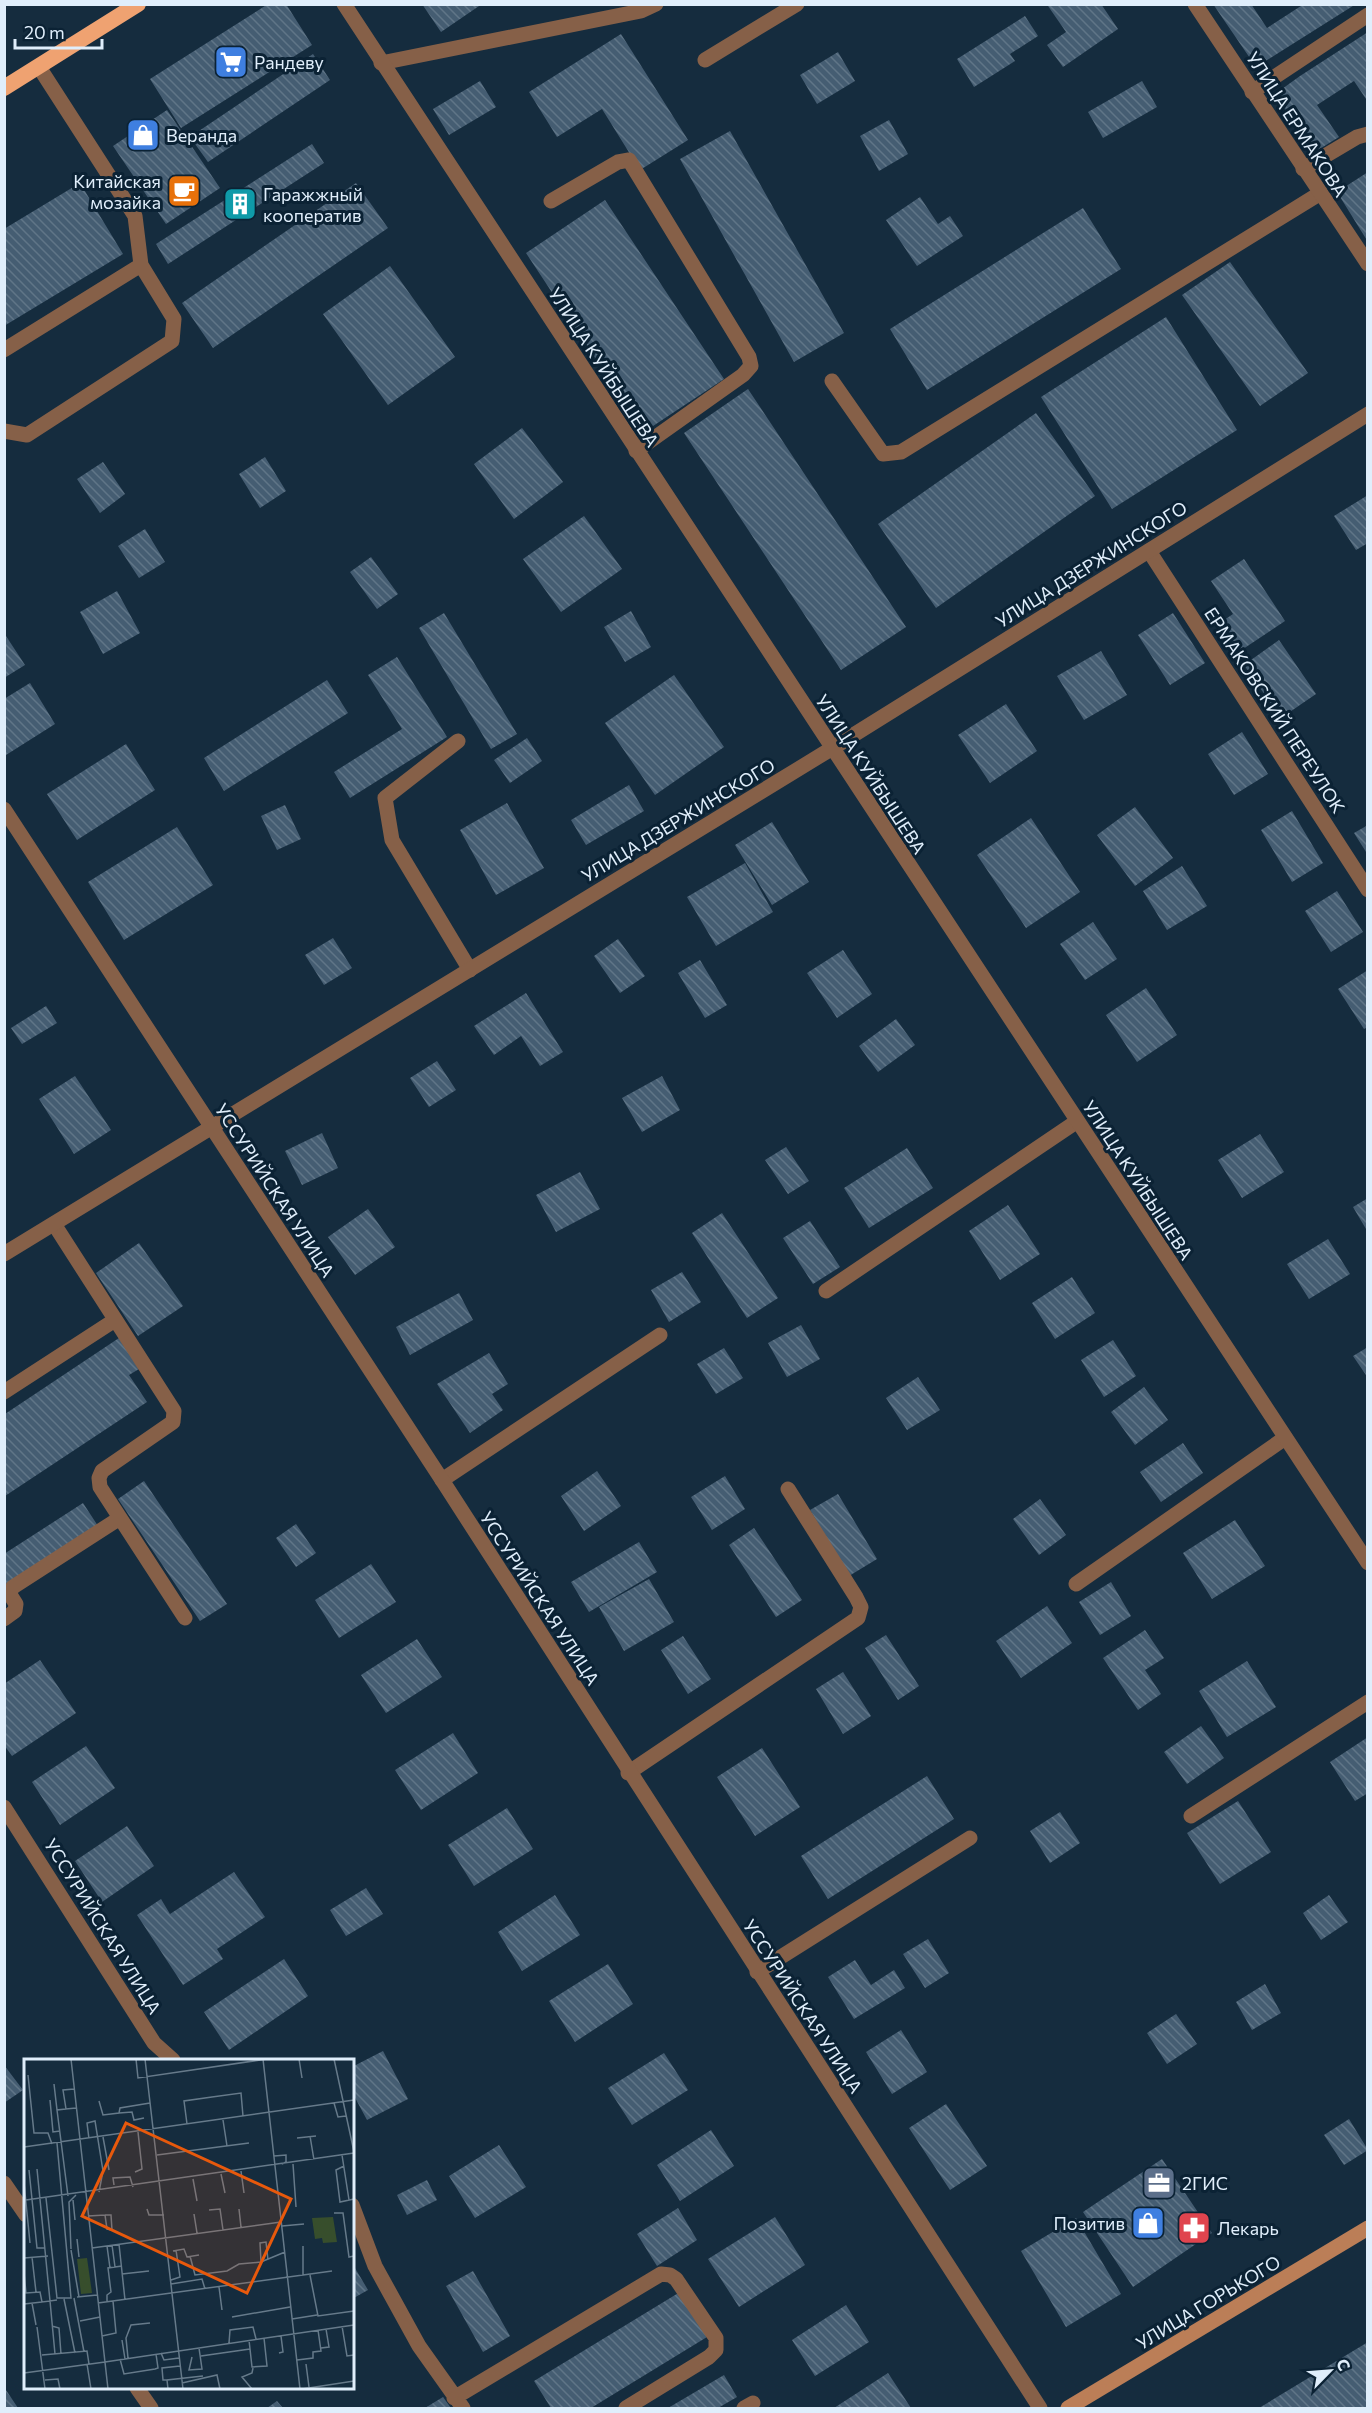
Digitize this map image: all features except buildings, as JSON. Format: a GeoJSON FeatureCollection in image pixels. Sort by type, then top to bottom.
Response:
{"type":"FeatureCollection","features":[{"type":"Feature","properties":{"kind":"highway"},"geometry":{"type":"LineString","coordinates":[[4,88],[138,4]]}},
{"type":"Feature","properties":{"kind":"main road","name":"УЛИЦА ГОРЬКОГО"},"geometry":{"type":"LineString","coordinates":[[1068,2409],[1368,2228]]}},
{"type":"Feature","properties":{"kind":"street","name":"УЛИЦА КУЙБЫШЕВА"},"geometry":{"type":"LineString","coordinates":[[344,4],[831,749],[1368,1563]]}},
{"type":"Feature","properties":{"kind":"street"},"geometry":{"type":"LineString","coordinates":[[381,63],[641,12],[656,4]]}},
{"type":"Feature","properties":{"kind":"street"},"geometry":{"type":"LineString","coordinates":[[705,60],[797,4]]}},
{"type":"Feature","properties":{"kind":"street","name":"УЛИЦА ЕРМАКОВА"},"geometry":{"type":"LineString","coordinates":[[1195,4],[1319,194],[1368,264]]}},
{"type":"Feature","properties":{"kind":"street"},"geometry":{"type":"LineString","coordinates":[[1252,92],[1368,15]]}},
{"type":"Feature","properties":{"kind":"street"},"geometry":{"type":"LineString","coordinates":[[4,431],[27,435],[172,341],[174,319],[141,265],[135,216],[39,67]]}},
{"type":"Feature","properties":{"kind":"street"},"geometry":{"type":"LineString","coordinates":[[1303,169],[1357,137],[1368,134]]}},
{"type":"Feature","properties":{"kind":"street"},"geometry":{"type":"LineString","coordinates":[[551,201],[618,162],[629,160],[749,357],[751,366],[743,375],[636,451]]}},
{"type":"Feature","properties":{"kind":"street"},"geometry":{"type":"LineString","coordinates":[[832,381],[883,454],[901,452],[1319,194]]}},
{"type":"Feature","properties":{"kind":"street"},"geometry":{"type":"LineString","coordinates":[[4,350],[141,265]]}},
{"type":"Feature","properties":{"kind":"street","name":"УЛИЦА ДЗЕРЖИНСКОГО"},"geometry":{"type":"LineString","coordinates":[[4,1254],[831,749],[1368,414]]}},
{"type":"Feature","properties":{"kind":"street","name":"ЕРМАКОВСКИЙ ПЕРЕУЛОК"},"geometry":{"type":"LineString","coordinates":[[1149,551],[1368,890]]}},
{"type":"Feature","properties":{"kind":"street"},"geometry":{"type":"LineString","coordinates":[[458,741],[385,798],[392,840],[470,970]]}},
{"type":"Feature","properties":{"kind":"street","name":"УССУРИЙСКАЯ УЛИЦА"},"geometry":{"type":"LineString","coordinates":[[4,809],[442,1480],[628,1773],[1040,2409]]}},
{"type":"Feature","properties":{"kind":"street"},"geometry":{"type":"LineString","coordinates":[[826,1292],[1076,1122]]}},
{"type":"Feature","properties":{"kind":"street"},"geometry":{"type":"LineString","coordinates":[[54,1224],[174,1412],[173,1422],[102,1471],[99,1478],[100,1486],[185,1618]]}},
{"type":"Feature","properties":{"kind":"street"},"geometry":{"type":"LineString","coordinates":[[4,1392],[115,1320]]}},
{"type":"Feature","properties":{"kind":"street"},"geometry":{"type":"LineString","coordinates":[[442,1480],[660,1335]]}},
{"type":"Feature","properties":{"kind":"street"},"geometry":{"type":"LineString","coordinates":[[1076,1584],[1285,1438]]}},
{"type":"Feature","properties":{"kind":"street"},"geometry":{"type":"LineString","coordinates":[[628,1773],[858,1618],[861,1607],[856,1597],[788,1489]]}},
{"type":"Feature","properties":{"kind":"street"},"geometry":{"type":"LineString","coordinates":[[4,1619],[15,1611],[16,1604],[9,1593],[13,1587],[120,1518]]}},
{"type":"Feature","properties":{"kind":"street"},"geometry":{"type":"LineString","coordinates":[[1191,1816],[1368,1702]]}},
{"type":"Feature","properties":{"kind":"street","name":"УССУРИЙСКАЯ УЛИЦА"},"geometry":{"type":"LineString","coordinates":[[4,1807],[154,2043],[171,2059]]}},
{"type":"Feature","properties":{"kind":"street"},"geometry":{"type":"LineString","coordinates":[[757,1972],[970,1838]]}},
{"type":"Feature","properties":{"kind":"street"},"geometry":{"type":"LineString","coordinates":[[4,2183],[24,2212]]}},
{"type":"Feature","properties":{"kind":"street"},"geometry":{"type":"LineString","coordinates":[[354,2210],[375,2266],[419,2346],[459,2403],[661,2274],[670,2274],[676,2279],[716,2338],[717,2350],[710,2357],[626,2409]]}},
{"type":"Feature","properties":{"kind":"street"},"geometry":{"type":"LineString","coordinates":[[138,2389],[151,2409]]}},
{"type":"Feature","properties":{"kind":"place","name":"Рандеву"},"geometry":{"type":"Point","coordinates":[231,62]}},
{"type":"Feature","properties":{"kind":"place","name":"Веранда"},"geometry":{"type":"Point","coordinates":[143,135]}},
{"type":"Feature","properties":{"kind":"place","name":"Китайская мозайка"},"geometry":{"type":"Point","coordinates":[184,191]}},
{"type":"Feature","properties":{"kind":"place","name":"Гаражжный кооператив"},"geometry":{"type":"Point","coordinates":[240,204]}},
{"type":"Feature","properties":{"kind":"place","name":"2ГИС"},"geometry":{"type":"Point","coordinates":[1159,2183]}},
{"type":"Feature","properties":{"kind":"place","name":"Позитив"},"geometry":{"type":"Point","coordinates":[1148,2223]}},
{"type":"Feature","properties":{"kind":"place","name":"Лекарь"},"geometry":{"type":"Point","coordinates":[1194,2228]}}]}
